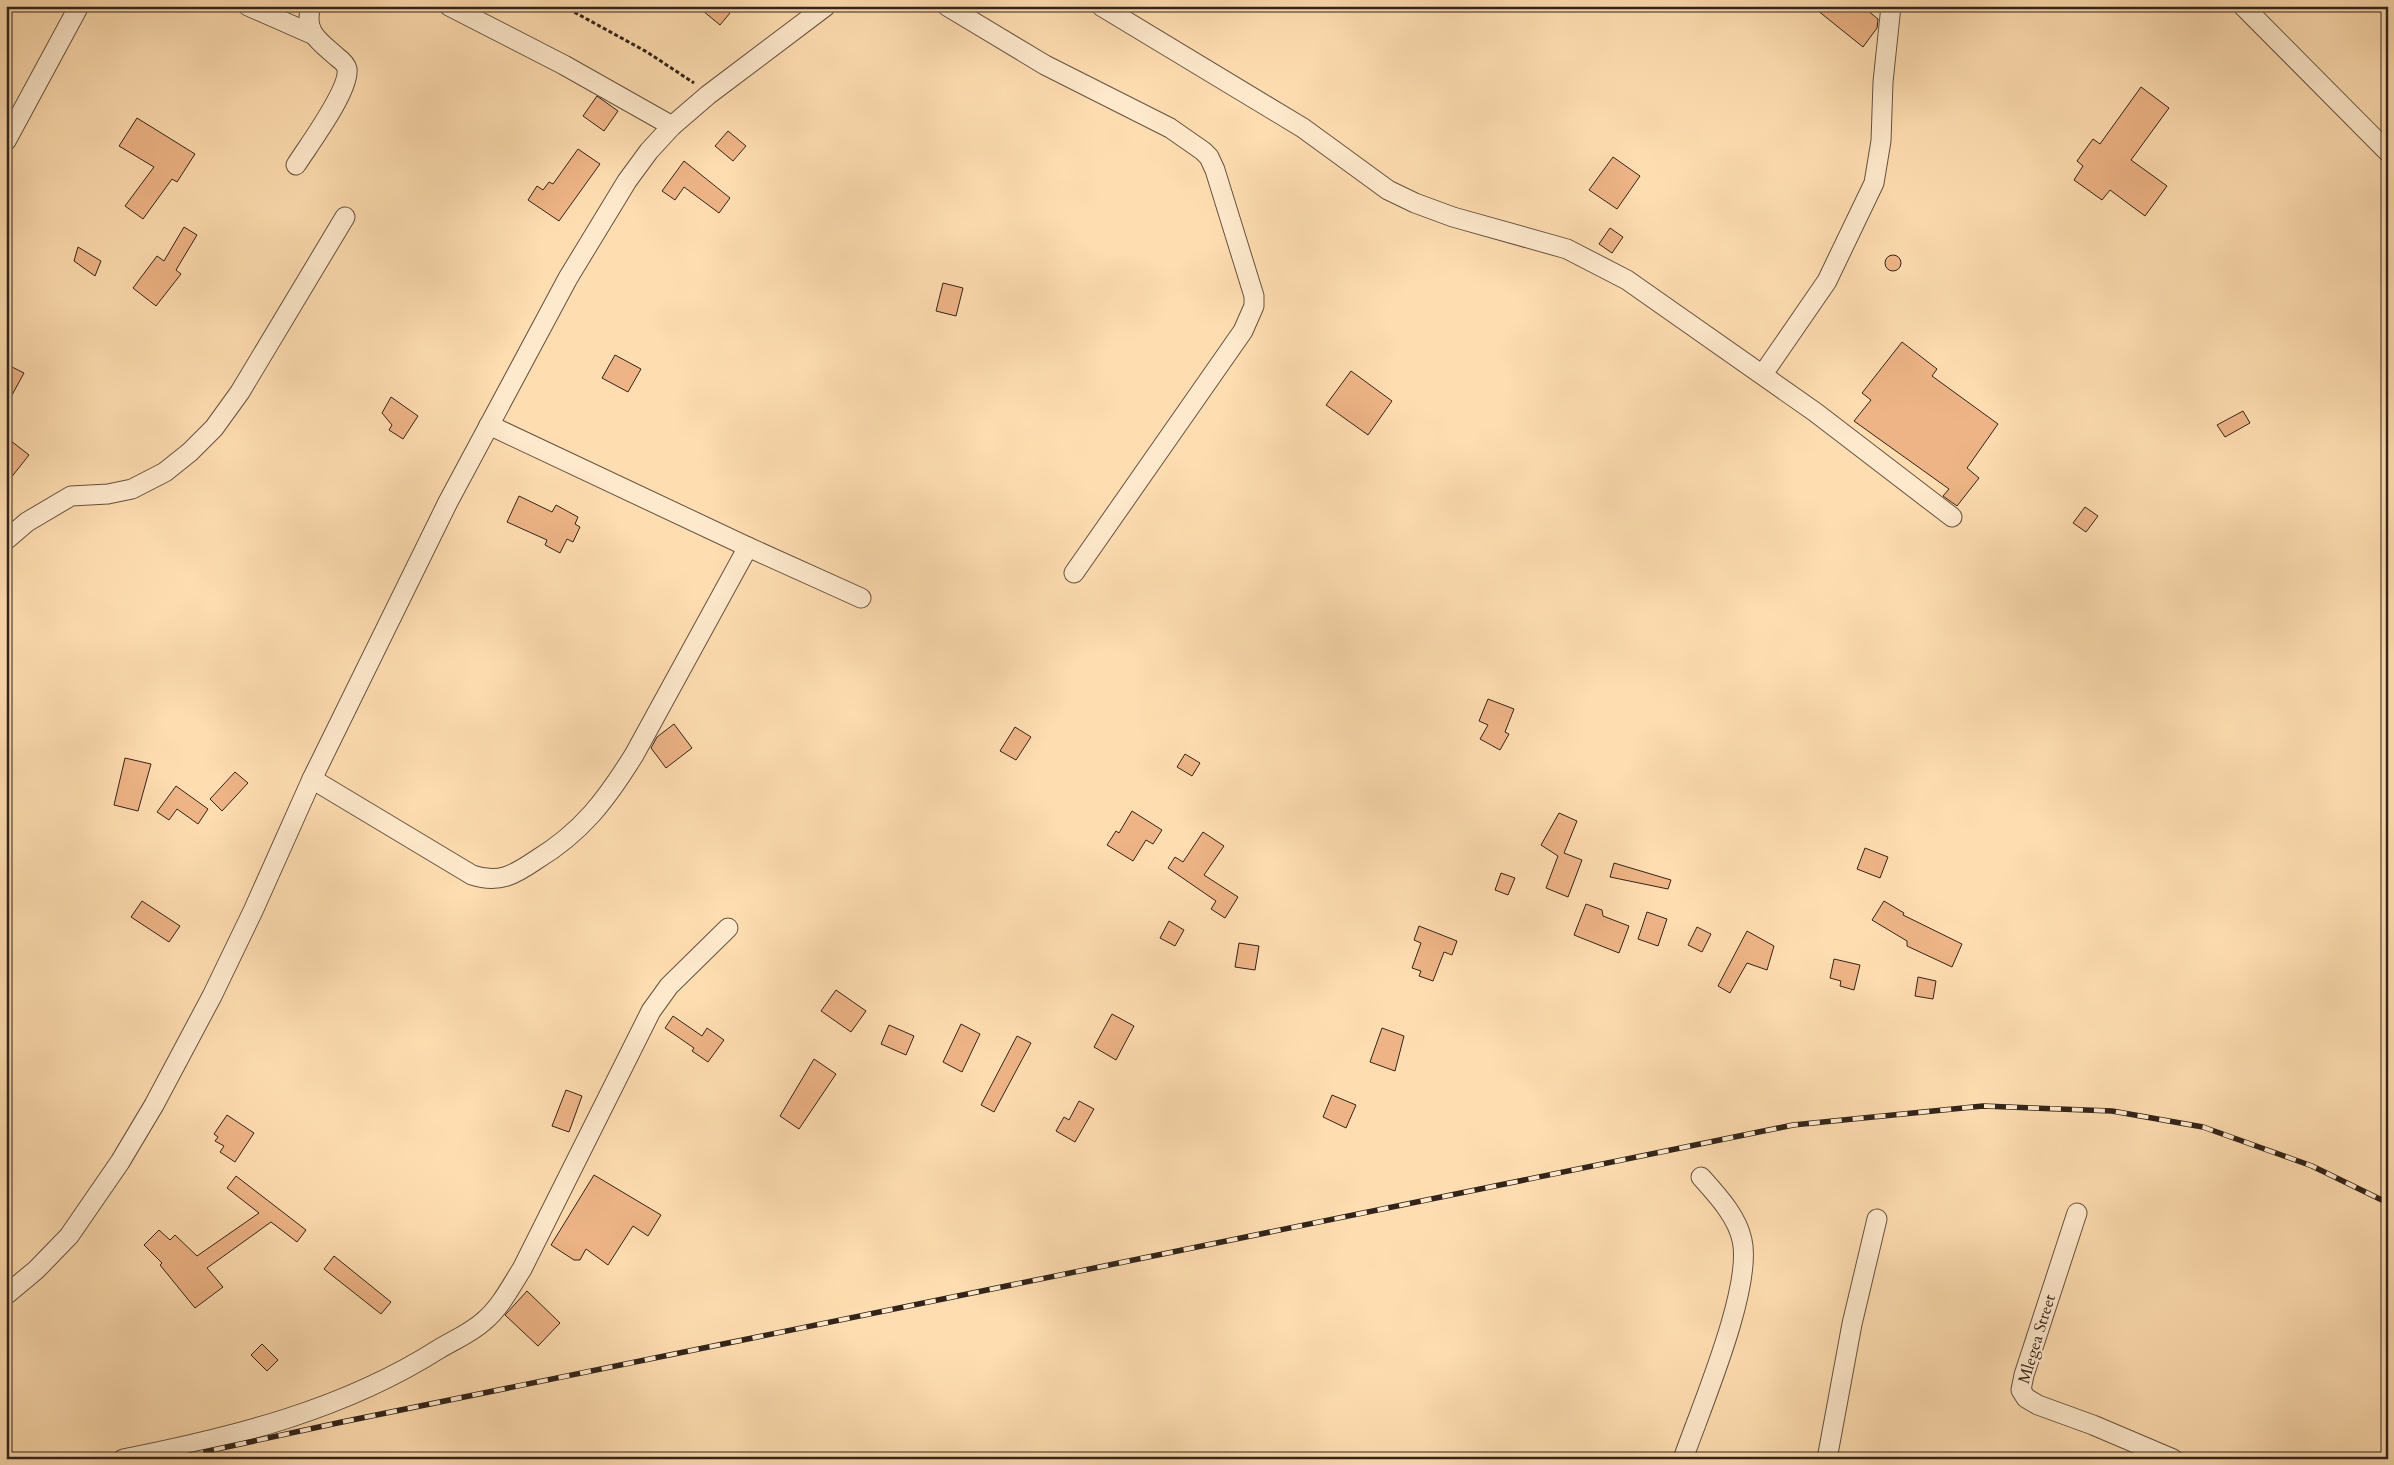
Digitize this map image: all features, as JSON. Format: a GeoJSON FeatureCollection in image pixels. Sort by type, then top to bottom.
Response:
{"type":"FeatureCollection","features":[{"type":"Feature","properties":{"kind":"street"},"geometry":{"type":"LineString","coordinates":[[6,141],[79,6]]}},
{"type":"Feature","properties":{"kind":"street"},"geometry":{"type":"LineString","coordinates":[[248,6],[314,35],[345,65],[346,76],[333,108],[296,165]]}},
{"type":"Feature","properties":{"kind":"street"},"geometry":{"type":"LineString","coordinates":[[311,6],[309,24],[314,35]]}},
{"type":"Feature","properties":{"kind":"street"},"geometry":{"type":"LineString","coordinates":[[449,6],[572,69],[672,126]]}},
{"type":"Feature","properties":{"kind":"street"},"geometry":{"type":"LineString","coordinates":[[6,1295],[36,1270],[69,1236],[136,1136],[212,996],[253,911],[312,779],[444,511],[568,278],[627,181],[649,151],[672,126],[708,95],[826,6]]}},
{"type":"Feature","properties":{"kind":"street"},"geometry":{"type":"LineString","coordinates":[[947,6],[1045,65],[1170,128],[1203,151],[1209,157],[1214,170],[1254,296],[1252,312],[1243,331],[1074,573]]}},
{"type":"Feature","properties":{"kind":"street"},"geometry":{"type":"LineString","coordinates":[[1101,6],[1303,128],[1388,190],[1415,203],[1453,217],[1542,241],[1589,258],[1627,280],[1763,374],[1952,517]]}},
{"type":"Feature","properties":{"kind":"street"},"geometry":{"type":"LineString","coordinates":[[1763,374],[1827,281],[1874,182],[1881,141],[1882,82],[1891,6]]}},
{"type":"Feature","properties":{"kind":"street"},"geometry":{"type":"LineString","coordinates":[[2243,6],[2388,152]]}},
{"type":"Feature","properties":{"kind":"street"},"geometry":{"type":"LineString","coordinates":[[6,540],[27,522],[71,496],[122,492],[165,472],[190,452],[214,428],[240,392],[345,217]]}},
{"type":"Feature","properties":{"kind":"street"},"geometry":{"type":"LineString","coordinates":[[489,425],[861,598]]}},
{"type":"Feature","properties":{"kind":"street"},"geometry":{"type":"LineString","coordinates":[[312,779],[472,875],[484,878],[513,875],[558,846],[585,823],[613,788],[634,755],[748,547]]}},
{"type":"Feature","properties":{"kind":"street"},"geometry":{"type":"LineString","coordinates":[[123,1459],[248,1432],[336,1402],[382,1383],[484,1321],[505,1296],[522,1269],[655,1005],[684,970],[728,928]]}},
{"type":"Feature","properties":{"kind":"street"},"geometry":{"type":"LineString","coordinates":[[1683,1459],[1726,1338],[1744,1264],[1743,1241],[1733,1218],[1701,1177]]}},
{"type":"Feature","properties":{"kind":"street","name":"Mlegea Street"},"geometry":{"type":"LineString","coordinates":[[2077,1213],[2024,1375],[2021,1386],[2022,1394],[2038,1405],[2102,1428],[2173,1459]]}},
{"type":"Feature","properties":{"kind":"street"},"geometry":{"type":"LineString","coordinates":[[1827,1459],[1852,1324],[1877,1219]]}},
{"type":"Feature","properties":{"kind":"path"},"geometry":{"type":"LineString","coordinates":[[563,6],[682,73],[708,95]]}},
{"type":"Feature","properties":{"kind":"building"},"geometry":{"type":"Polygon","coordinates":[[[697,6],[722,6],[730,13],[720,25],[697,6]]]}},
{"type":"Feature","properties":{"kind":"building"},"geometry":{"type":"Polygon","coordinates":[[[1812,6],[1862,6],[1878,19],[1877,28],[1863,47],[1812,6]]]}},
{"type":"Feature","properties":{"kind":"building"},"geometry":{"type":"Polygon","coordinates":[[[2141,87],[2169,108],[2131,160],[2167,186],[2145,216],[2110,190],[2102,200],[2074,180],[2083,166],[2077,161],[2093,139],[2100,144],[2141,87]]]}},
{"type":"Feature","properties":{"kind":"building"},"geometry":{"type":"Polygon","coordinates":[[[597,96],[618,111],[604,131],[583,116],[597,96]]]}},
{"type":"Feature","properties":{"kind":"building"},"geometry":{"type":"Polygon","coordinates":[[[137,118],[195,154],[177,182],[172,179],[143,219],[125,206],[154,167],[119,146],[137,118]]]}},
{"type":"Feature","properties":{"kind":"building"},"geometry":{"type":"Polygon","coordinates":[[[728,131],[746,146],[733,161],[715,146],[728,131]]]}},
{"type":"Feature","properties":{"kind":"building"},"geometry":{"type":"Polygon","coordinates":[[[578,149],[600,164],[559,221],[528,200],[537,186],[543,190],[549,182],[553,184],[578,149]]]}},
{"type":"Feature","properties":{"kind":"building"},"geometry":{"type":"Polygon","coordinates":[[[1613,157],[1640,176],[1617,209],[1589,190],[1613,157]]]}},
{"type":"Feature","properties":{"kind":"building"},"geometry":{"type":"Polygon","coordinates":[[[684,161],[730,198],[719,213],[684,187],[675,200],[662,191],[684,161]]]}},
{"type":"Feature","properties":{"kind":"building"},"geometry":{"type":"Polygon","coordinates":[[[184,227],[197,235],[176,270],[181,274],[156,306],[133,288],[157,256],[164,261],[184,227]]]}},
{"type":"Feature","properties":{"kind":"building"},"geometry":{"type":"Polygon","coordinates":[[[1610,228],[1623,237],[1612,253],[1599,244],[1610,228]]]}},
{"type":"Feature","properties":{"kind":"building"},"geometry":{"type":"Polygon","coordinates":[[[78,247],[101,261],[95,276],[74,261],[78,247]]]}},
{"type":"Feature","properties":{"kind":"building"},"geometry":{"type":"Polygon","coordinates":[[[1890,255],[1896,255],[1901,260],[1899,269],[1890,271],[1885,266],[1885,260],[1890,255]]]}},
{"type":"Feature","properties":{"kind":"building"},"geometry":{"type":"Polygon","coordinates":[[[943,283],[963,288],[956,316],[936,311],[943,283]]]}},
{"type":"Feature","properties":{"kind":"building"},"geometry":{"type":"Polygon","coordinates":[[[1902,342],[1937,369],[1932,376],[1998,424],[1967,468],[1979,478],[1957,506],[1943,496],[1949,489],[1854,421],[1871,400],[1862,393],[1902,342]]]}},
{"type":"Feature","properties":{"kind":"building"},"geometry":{"type":"Polygon","coordinates":[[[615,355],[641,369],[628,392],[602,378],[615,355]]]}},
{"type":"Feature","properties":{"kind":"building"},"geometry":{"type":"Polygon","coordinates":[[[6,364],[24,373],[6,406],[6,364]]]}},
{"type":"Feature","properties":{"kind":"building"},"geometry":{"type":"Polygon","coordinates":[[[1351,371],[1392,401],[1368,435],[1326,405],[1351,371]]]}},
{"type":"Feature","properties":{"kind":"building"},"geometry":{"type":"Polygon","coordinates":[[[391,397],[418,416],[403,439],[389,430],[392,425],[382,413],[391,397]]]}},
{"type":"Feature","properties":{"kind":"building"},"geometry":{"type":"Polygon","coordinates":[[[2243,411],[2250,423],[2225,437],[2217,425],[2243,411]]]}},
{"type":"Feature","properties":{"kind":"building"},"geometry":{"type":"Polygon","coordinates":[[[6,437],[29,455],[6,484],[6,437]]]}},
{"type":"Feature","properties":{"kind":"building"},"geometry":{"type":"Polygon","coordinates":[[[519,496],[552,512],[556,505],[578,517],[575,524],[580,527],[573,542],[567,539],[560,553],[545,545],[547,540],[507,522],[519,496]]]}},
{"type":"Feature","properties":{"kind":"building"},"geometry":{"type":"Polygon","coordinates":[[[2085,507],[2098,516],[2086,532],[2073,523],[2085,507]]]}},
{"type":"Feature","properties":{"kind":"building"},"geometry":{"type":"Polygon","coordinates":[[[1488,699],[1514,709],[1505,732],[1509,734],[1500,750],[1480,739],[1488,725],[1479,721],[1488,699]]]}},
{"type":"Feature","properties":{"kind":"building"},"geometry":{"type":"Polygon","coordinates":[[[674,724],[692,748],[666,768],[651,748],[657,737],[674,724]]]}},
{"type":"Feature","properties":{"kind":"building"},"geometry":{"type":"Polygon","coordinates":[[[1015,727],[1031,737],[1016,760],[1000,751],[1015,727]]]}},
{"type":"Feature","properties":{"kind":"building"},"geometry":{"type":"Polygon","coordinates":[[[1185,754],[1200,763],[1192,776],[1177,767],[1185,754]]]}},
{"type":"Feature","properties":{"kind":"building"},"geometry":{"type":"Polygon","coordinates":[[[125,758],[151,764],[138,811],[114,805],[125,758]]]}},
{"type":"Feature","properties":{"kind":"building"},"geometry":{"type":"Polygon","coordinates":[[[235,772],[248,783],[222,811],[210,799],[235,772]]]}},
{"type":"Feature","properties":{"kind":"building"},"geometry":{"type":"Polygon","coordinates":[[[176,786],[208,809],[198,824],[177,809],[169,820],[157,812],[176,786]]]}},
{"type":"Feature","properties":{"kind":"building"},"geometry":{"type":"Polygon","coordinates":[[[1132,811],[1162,830],[1153,844],[1146,840],[1133,861],[1107,845],[1116,831],[1119,833],[1132,811]]]}},
{"type":"Feature","properties":{"kind":"building"},"geometry":{"type":"Polygon","coordinates":[[[1559,813],[1577,821],[1564,853],[1582,860],[1568,897],[1546,888],[1558,856],[1541,845],[1559,813]]]}},
{"type":"Feature","properties":{"kind":"building"},"geometry":{"type":"Polygon","coordinates":[[[1203,832],[1224,846],[1204,875],[1238,897],[1225,918],[1211,909],[1216,901],[1168,868],[1175,857],[1183,862],[1203,832]]]}},
{"type":"Feature","properties":{"kind":"building"},"geometry":{"type":"Polygon","coordinates":[[[1865,848],[1888,857],[1880,878],[1857,869],[1865,848]]]}},
{"type":"Feature","properties":{"kind":"building"},"geometry":{"type":"Polygon","coordinates":[[[1614,863],[1671,880],[1668,889],[1610,877],[1614,863]]]}},
{"type":"Feature","properties":{"kind":"building"},"geometry":{"type":"Polygon","coordinates":[[[1501,873],[1515,878],[1508,895],[1495,890],[1501,873]]]}},
{"type":"Feature","properties":{"kind":"building"},"geometry":{"type":"Polygon","coordinates":[[[142,901],[180,926],[169,942],[131,917],[142,901]]]}},
{"type":"Feature","properties":{"kind":"building"},"geometry":{"type":"Polygon","coordinates":[[[1884,901],[1904,913],[1903,915],[1962,944],[1952,967],[1907,946],[1907,941],[1872,920],[1884,901]]]}},
{"type":"Feature","properties":{"kind":"building"},"geometry":{"type":"Polygon","coordinates":[[[1586,904],[1602,910],[1603,916],[1629,926],[1619,953],[1574,935],[1586,904]]]}},
{"type":"Feature","properties":{"kind":"building"},"geometry":{"type":"Polygon","coordinates":[[[1647,912],[1667,919],[1658,946],[1638,939],[1647,912]]]}},
{"type":"Feature","properties":{"kind":"building"},"geometry":{"type":"Polygon","coordinates":[[[1169,921],[1184,930],[1175,946],[1160,938],[1169,921]]]}},
{"type":"Feature","properties":{"kind":"building"},"geometry":{"type":"Polygon","coordinates":[[[1419,926],[1457,941],[1452,955],[1444,952],[1433,981],[1419,976],[1421,971],[1412,968],[1421,943],[1414,940],[1419,926]]]}},
{"type":"Feature","properties":{"kind":"building"},"geometry":{"type":"Polygon","coordinates":[[[1697,927],[1711,934],[1702,952],[1688,945],[1697,927]]]}},
{"type":"Feature","properties":{"kind":"building"},"geometry":{"type":"Polygon","coordinates":[[[1747,931],[1774,946],[1767,970],[1747,963],[1730,993],[1718,986],[1747,931]]]}},
{"type":"Feature","properties":{"kind":"building"},"geometry":{"type":"Polygon","coordinates":[[[1239,943],[1259,946],[1255,970],[1235,967],[1239,943]]]}},
{"type":"Feature","properties":{"kind":"building"},"geometry":{"type":"Polygon","coordinates":[[[1834,959],[1860,965],[1854,990],[1840,986],[1841,981],[1830,978],[1834,959]]]}},
{"type":"Feature","properties":{"kind":"building"},"geometry":{"type":"Polygon","coordinates":[[[1918,977],[1936,981],[1933,999],[1915,996],[1918,977]]]}},
{"type":"Feature","properties":{"kind":"building"},"geometry":{"type":"Polygon","coordinates":[[[836,990],[866,1011],[851,1032],[821,1011],[836,990]]]}},
{"type":"Feature","properties":{"kind":"building"},"geometry":{"type":"Polygon","coordinates":[[[1112,1014],[1134,1026],[1116,1060],[1094,1047],[1112,1014]]]}},
{"type":"Feature","properties":{"kind":"building"},"geometry":{"type":"Polygon","coordinates":[[[673,1016],[702,1036],[707,1028],[724,1040],[708,1062],[692,1051],[694,1048],[665,1028],[673,1016]]]}},
{"type":"Feature","properties":{"kind":"building"},"geometry":{"type":"Polygon","coordinates":[[[961,1024],[980,1034],[962,1072],[943,1062],[961,1024]]]}},
{"type":"Feature","properties":{"kind":"building"},"geometry":{"type":"Polygon","coordinates":[[[889,1025],[914,1036],[906,1055],[881,1044],[889,1025]]]}},
{"type":"Feature","properties":{"kind":"building"},"geometry":{"type":"Polygon","coordinates":[[[1382,1028],[1404,1036],[1395,1071],[1370,1062],[1382,1028]]]}},
{"type":"Feature","properties":{"kind":"building"},"geometry":{"type":"Polygon","coordinates":[[[1017,1036],[1031,1043],[994,1112],[981,1105],[1017,1036]]]}},
{"type":"Feature","properties":{"kind":"building"},"geometry":{"type":"Polygon","coordinates":[[[814,1059],[836,1074],[799,1129],[780,1116],[814,1059]]]}},
{"type":"Feature","properties":{"kind":"building"},"geometry":{"type":"Polygon","coordinates":[[[566,1090],[582,1096],[569,1132],[552,1126],[566,1090]]]}},
{"type":"Feature","properties":{"kind":"building"},"geometry":{"type":"Polygon","coordinates":[[[1332,1095],[1356,1105],[1346,1128],[1323,1117],[1332,1095]]]}},
{"type":"Feature","properties":{"kind":"building"},"geometry":{"type":"Polygon","coordinates":[[[1079,1101],[1094,1109],[1075,1142],[1056,1131],[1064,1117],[1069,1120],[1079,1101]]]}},
{"type":"Feature","properties":{"kind":"building"},"geometry":{"type":"Polygon","coordinates":[[[227,1115],[254,1133],[235,1162],[220,1152],[224,1146],[215,1141],[218,1137],[214,1134],[227,1115]]]}},
{"type":"Feature","properties":{"kind":"building"},"geometry":{"type":"Polygon","coordinates":[[[594,1175],[661,1215],[648,1236],[633,1226],[608,1265],[586,1249],[580,1260],[574,1260],[551,1245],[594,1175]]]}},
{"type":"Feature","properties":{"kind":"building"},"geometry":{"type":"Polygon","coordinates":[[[236,1176],[306,1230],[297,1242],[271,1222],[207,1268],[223,1287],[195,1308],[160,1265],[162,1263],[144,1245],[159,1230],[170,1240],[175,1235],[197,1256],[259,1213],[227,1188],[236,1176]]]}},
{"type":"Feature","properties":{"kind":"building"},"geometry":{"type":"Polygon","coordinates":[[[334,1256],[391,1302],[381,1314],[324,1269],[334,1256]]]}},
{"type":"Feature","properties":{"kind":"building"},"geometry":{"type":"Polygon","coordinates":[[[527,1291],[560,1323],[538,1346],[505,1315],[527,1291]]]}},
{"type":"Feature","properties":{"kind":"building"},"geometry":{"type":"Polygon","coordinates":[[[262,1344],[278,1360],[267,1371],[251,1355],[262,1344]]]}},
{"type":"Feature","properties":{"kind":"railway"},"geometry":{"type":"LineString","coordinates":[[171,1459],[342,1422],[1793,1125],[1983,1106],[2112,1111],[2203,1127],[2312,1166],[2388,1203]]}}]}
